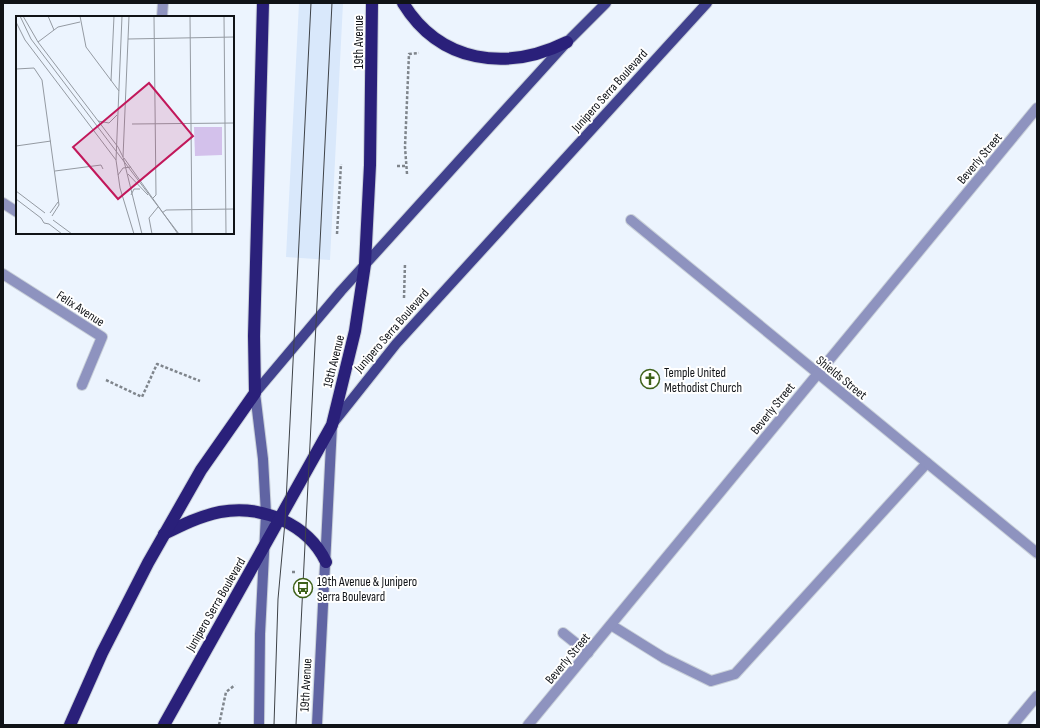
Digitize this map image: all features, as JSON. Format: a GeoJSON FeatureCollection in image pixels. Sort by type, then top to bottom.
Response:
{"type":"FeatureCollection","features":[{"type":"Feature","properties":{"kind":"highway"},"geometry":{"type":"LineString","coordinates":[[70,725],[129,598],[164,534],[217,446],[255,393],[254,336],[263,3]]}},
{"type":"Feature","properties":{"kind":"highway","name":"19th Avenue"},"geometry":{"type":"LineString","coordinates":[[332,425],[355,331],[365,264],[370,157],[372,3]]}},
{"type":"Feature","properties":{"kind":"highway"},"geometry":{"type":"LineString","coordinates":[[403,3],[413,18],[430,36],[453,49],[479,57],[514,58],[532,56],[567,42]]}},
{"type":"Feature","properties":{"kind":"highway","name":"Junipero Serra Boulevard"},"geometry":{"type":"LineString","coordinates":[[164,725],[332,425]]}},
{"type":"Feature","properties":{"kind":"highway"},"geometry":{"type":"LineString","coordinates":[[164,534],[193,521],[222,512],[251,511],[280,519],[295,527],[314,542],[326,562]]}},
{"type":"Feature","properties":{"kind":"main road"},"geometry":{"type":"LineString","coordinates":[[255,393],[312,324],[365,264],[567,42],[606,3]]}},
{"type":"Feature","properties":{"kind":"main road","name":"Junipero Serra Boulevard"},"geometry":{"type":"LineString","coordinates":[[332,425],[396,344],[707,3]]}},
{"type":"Feature","properties":{"kind":"street"},"geometry":{"type":"LineString","coordinates":[[162,16],[163,3]]}},
{"type":"Feature","properties":{"kind":"street","name":"Beverly Street"},"geometry":{"type":"LineString","coordinates":[[528,725],[1037,108]]}},
{"type":"Feature","properties":{"kind":"street"},"geometry":{"type":"LineString","coordinates":[[3,203],[16,211]]}},
{"type":"Feature","properties":{"kind":"street","name":"Shields Street"},"geometry":{"type":"LineString","coordinates":[[631,220],[1037,553]]}},
{"type":"Feature","properties":{"kind":"street","name":"Felix Avenue"},"geometry":{"type":"LineString","coordinates":[[3,274],[102,337],[82,385]]}},
{"type":"Feature","properties":{"kind":"street"},"geometry":{"type":"LineString","coordinates":[[255,393],[263,459],[266,514],[260,634],[259,725]]}},
{"type":"Feature","properties":{"kind":"street","name":"19th Avenue"},"geometry":{"type":"LineString","coordinates":[[317,725],[332,425]]}},
{"type":"Feature","properties":{"kind":"street"},"geometry":{"type":"LineString","coordinates":[[611,625],[664,658],[712,681],[736,674],[927,463]]}},
{"type":"Feature","properties":{"kind":"street"},"geometry":{"type":"LineString","coordinates":[[562,633],[588,653]]}},
{"type":"Feature","properties":{"kind":"street"},"geometry":{"type":"LineString","coordinates":[[1013,725],[1037,696]]}},
{"type":"Feature","properties":{"kind":"path"},"geometry":{"type":"LineString","coordinates":[[407,174],[405,147],[409,54],[420,52],[423,48]]}},
{"type":"Feature","properties":{"kind":"path"},"geometry":{"type":"LineString","coordinates":[[337,234],[341,164]]}},
{"type":"Feature","properties":{"kind":"path"},"geometry":{"type":"LineString","coordinates":[[397,166],[407,166]]}},
{"type":"Feature","properties":{"kind":"path"},"geometry":{"type":"LineString","coordinates":[[404,298],[405,263]]}},
{"type":"Feature","properties":{"kind":"path"},"geometry":{"type":"LineString","coordinates":[[106,380],[142,397],[157,364],[200,381]]}},
{"type":"Feature","properties":{"kind":"path"},"geometry":{"type":"LineString","coordinates":[[292,572],[297,572]]}},
{"type":"Feature","properties":{"kind":"path"},"geometry":{"type":"LineString","coordinates":[[219,725],[226,692],[235,685]]}},
{"type":"Feature","properties":{"kind":"shaded area"},"geometry":{"type":"Polygon","coordinates":[[[299,3],[343,3],[330,260],[286,257],[299,3]]]}},
{"type":"Feature","properties":{"kind":"tram line"},"geometry":{"type":"LineString","coordinates":[[274,725],[278,599],[285,522],[311,3]]}},
{"type":"Feature","properties":{"kind":"tram line"},"geometry":{"type":"LineString","coordinates":[[296,725],[332,3]]}},
{"type":"Feature","properties":{"kind":"place","name":"Temple United Methodist Church"},"geometry":{"type":"Point","coordinates":[650,379]}},
{"type":"Feature","properties":{"kind":"place","name":"19th Avenue & Junipero Serra Boulevard"},"geometry":{"type":"Point","coordinates":[303,588]}}]}
